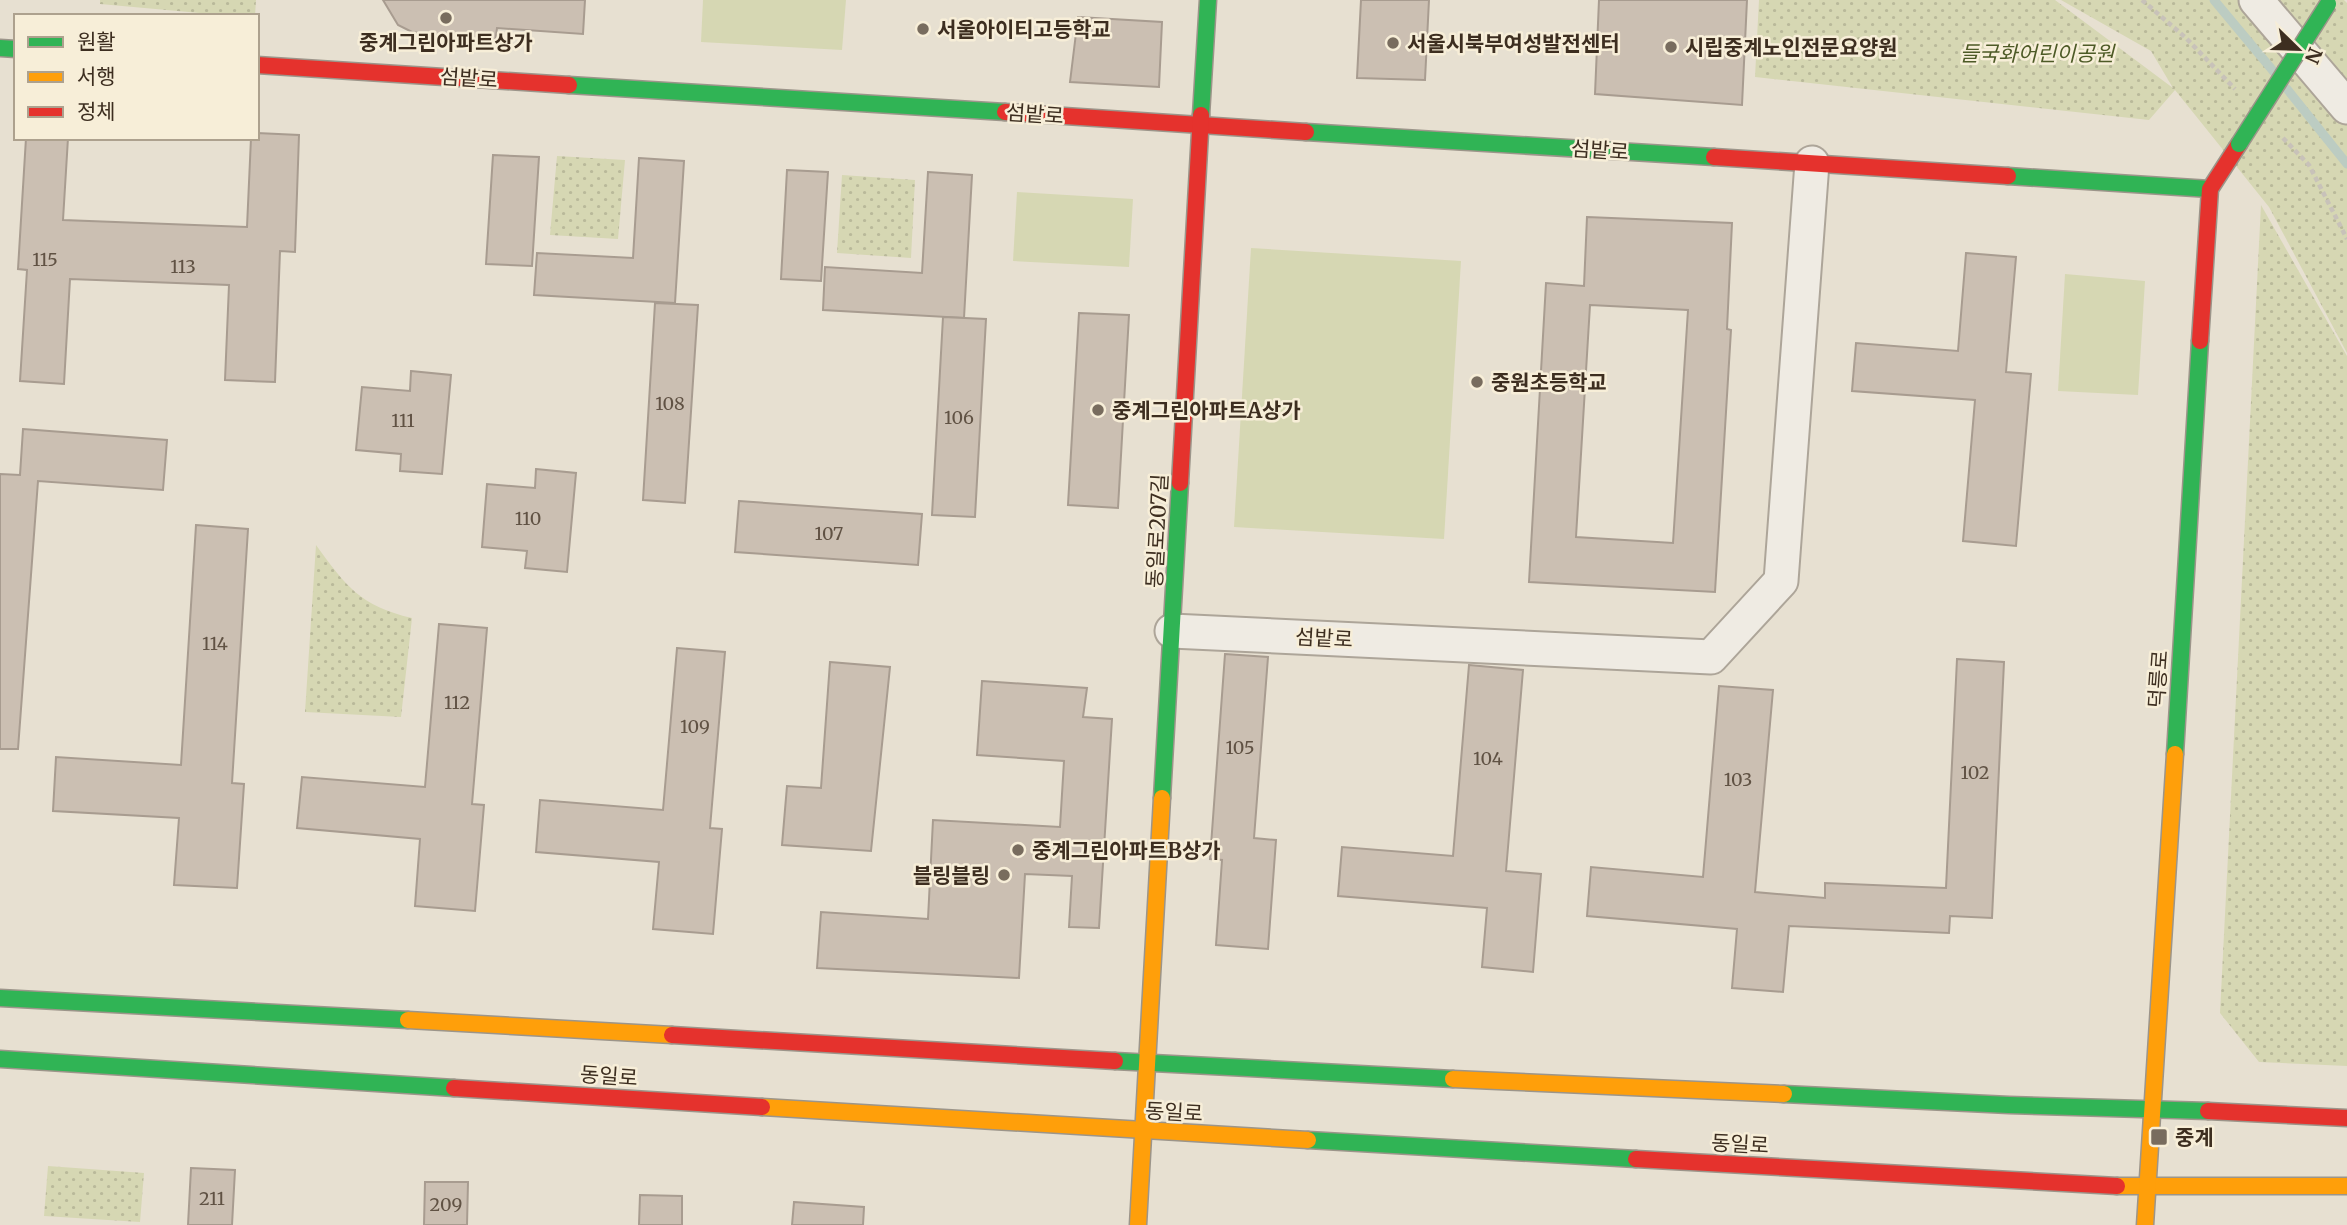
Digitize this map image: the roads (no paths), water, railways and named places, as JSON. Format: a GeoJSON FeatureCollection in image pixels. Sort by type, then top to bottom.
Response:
{"type":"FeatureCollection","features":[{"type":"Feature","properties":{"kind":"main road","name":"동일로207길"},"geometry":{"type":"LineString","coordinates":[[1138,1225],[1208,0]]}},
{"type":"Feature","properties":{"kind":"main road","name":"덕릉로"},"geometry":{"type":"LineString","coordinates":[[2144,1225],[2210,189],[2330,2]]}},
{"type":"Feature","properties":{"kind":"main road","name":"섬밭로"},"geometry":{"type":"LineString","coordinates":[[259,65],[2210,189]]}},
{"type":"Feature","properties":{"kind":"main road"},"geometry":{"type":"LineString","coordinates":[[0,998],[1070,1056],[1146,1064],[2009,1105],[2152,1108],[2347,1118]]}},
{"type":"Feature","properties":{"kind":"main road","name":"동일로"},"geometry":{"type":"LineString","coordinates":[[0,1059],[1142,1131],[2147,1187],[2347,1186]]}},
{"type":"Feature","properties":{"kind":"street"},"geometry":{"type":"LineString","coordinates":[[2256,0],[2347,107]]}},
{"type":"Feature","properties":{"kind":"street","name":"섬밭로"},"geometry":{"type":"LineString","coordinates":[[1172,631],[1711,657],[1781,581],[1812,163]]}},
{"type":"Feature","properties":{"kind":"waterway"},"geometry":{"type":"LineString","coordinates":[[2214,0],[2274,72]]}},
{"type":"Feature","properties":{"kind":"waterway"},"geometry":{"type":"LineString","coordinates":[[2287,89],[2347,164]]}},
{"type":"Feature","properties":{"kind":"place","name":"중계그린아파트상가"},"geometry":{"type":"Point","coordinates":[446,18]}},
{"type":"Feature","properties":{"kind":"place","name":"서울아이티고등학교"},"geometry":{"type":"Point","coordinates":[923,29]}},
{"type":"Feature","properties":{"kind":"place","name":"서울시북부여성발전센터"},"geometry":{"type":"Point","coordinates":[1393,43]}},
{"type":"Feature","properties":{"kind":"place","name":"시립중계노인전문요양원"},"geometry":{"type":"Point","coordinates":[1671,47]}},
{"type":"Feature","properties":{"kind":"place","name":"중원초등학교"},"geometry":{"type":"Point","coordinates":[1477,382]}},
{"type":"Feature","properties":{"kind":"place","name":"중계그린아파트A상가"},"geometry":{"type":"Point","coordinates":[1098,410]}},
{"type":"Feature","properties":{"kind":"place","name":"중계그린아파트B상가"},"geometry":{"type":"Point","coordinates":[1018,850]}},
{"type":"Feature","properties":{"kind":"place","name":"블링블링"},"geometry":{"type":"Point","coordinates":[1004,875]}},
{"type":"Feature","properties":{"kind":"place","name":"중계"},"geometry":{"type":"Point","coordinates":[2159,1137]}},
{"type":"Feature","properties":{"kind":"park label","name":"들국화어린이공원"},"geometry":{"type":"Point","coordinates":[2037,53]}}]}
